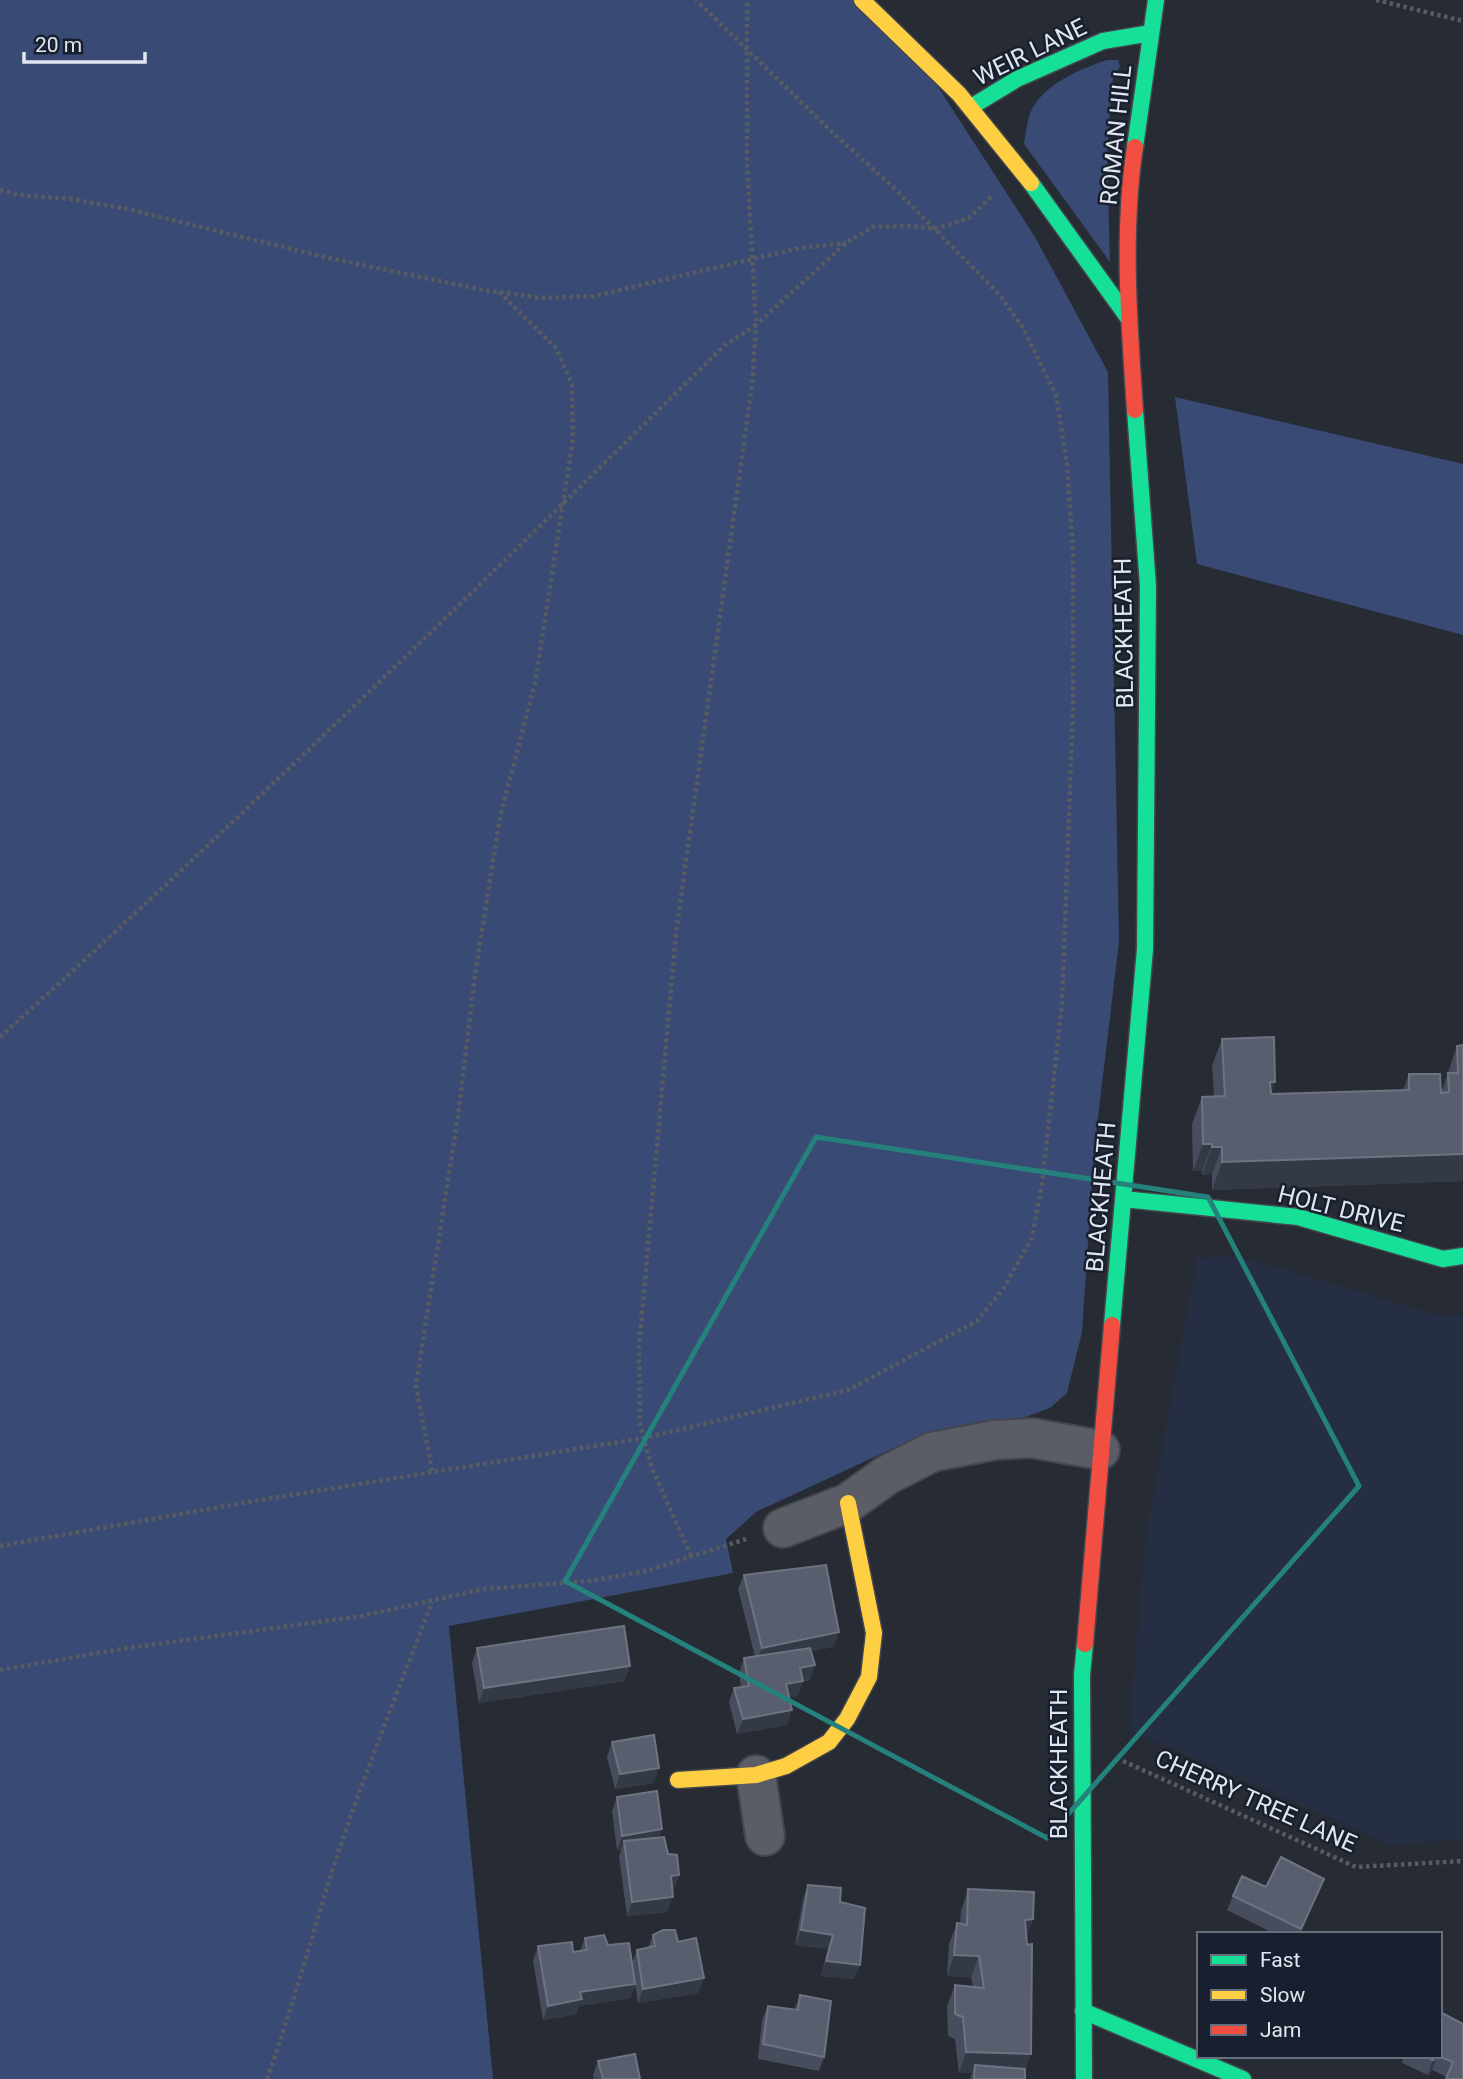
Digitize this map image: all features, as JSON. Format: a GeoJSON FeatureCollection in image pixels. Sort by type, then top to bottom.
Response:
{"type":"FeatureCollection","features":[{"type":"Feature","properties":{"kind":"main road","name":"WEIR LANE"},"geometry":{"type":"LineString","coordinates":[[862,0],[911,45],[971,107],[1056,214],[1129,318]]}},
{"type":"Feature","properties":{"kind":"main road","name":"ROMAN HILL"},"geometry":{"type":"LineString","coordinates":[[1129,318],[1130,177],[1156,0]]}},
{"type":"Feature","properties":{"kind":"main road","name":"WEIR LANE"},"geometry":{"type":"LineString","coordinates":[[971,107],[1017,79],[1103,41],[1151,33]]}},
{"type":"Feature","properties":{"kind":"main road","name":"BLACKHEATH"},"geometry":{"type":"LineString","coordinates":[[1084,2079],[1082,1675],[1145,949],[1149,586],[1129,318]]}},
{"type":"Feature","properties":{"kind":"main road","name":"HOLT DRIVE"},"geometry":{"type":"LineString","coordinates":[[1123,1199],[1298,1217],[1443,1259],[1463,1256]]}},
{"type":"Feature","properties":{"kind":"main road"},"geometry":{"type":"LineString","coordinates":[[678,1780],[756,1775],[786,1766],[830,1742],[847,1719],[869,1677],[874,1633],[848,1503]]}},
{"type":"Feature","properties":{"kind":"main road"},"geometry":{"type":"LineString","coordinates":[[1083,2011],[1243,2079]]}},
{"type":"Feature","properties":{"kind":"street"},"geometry":{"type":"LineString","coordinates":[[783,1528],[848,1503],[887,1475],[933,1452],[995,1440],[1032,1438],[1100,1450]]}},
{"type":"Feature","properties":{"kind":"street"},"geometry":{"type":"LineString","coordinates":[[756,1775],[765,1836]]}},
{"type":"Feature","properties":{"kind":"path"},"geometry":{"type":"LineString","coordinates":[[0,1546],[432,1471],[643,1438],[848,1390],[977,1321],[1003,1290],[1032,1238],[1042,1184],[1062,1004],[1073,708],[1073,550],[1068,464],[1056,395],[1023,328],[999,294],[936,229],[696,0]]}},
{"type":"Feature","properties":{"kind":"path"},"geometry":{"type":"LineString","coordinates":[[691,1556],[652,1468],[643,1438],[640,1424],[639,1347],[676,933],[750,399],[756,325],[747,162],[747,0]]}},
{"type":"Feature","properties":{"kind":"path"},"geometry":{"type":"LineString","coordinates":[[1376,0],[1463,21]]}},
{"type":"Feature","properties":{"kind":"path"},"geometry":{"type":"LineString","coordinates":[[0,1037],[139,911],[725,345],[756,325],[846,243],[873,227],[912,226],[936,229],[969,218],[1019,170]]}},
{"type":"Feature","properties":{"kind":"path"},"geometry":{"type":"LineString","coordinates":[[0,190],[19,195],[71,199],[127,209],[329,258],[542,298],[594,296],[800,248],[846,243]]}},
{"type":"Feature","properties":{"kind":"path"},"geometry":{"type":"LineString","coordinates":[[432,1471],[415,1385],[458,1116],[475,975],[500,817],[535,683],[573,439],[572,384],[556,348],[499,292]]}},
{"type":"Feature","properties":{"kind":"path"},"geometry":{"type":"LineString","coordinates":[[0,1670],[128,1648],[362,1616],[484,1589],[589,1581],[646,1571],[783,1528]]}},
{"type":"Feature","properties":{"kind":"path"},"geometry":{"type":"LineString","coordinates":[[267,2079],[369,1767],[432,1601]]}},
{"type":"Feature","properties":{"kind":"path","name":"CHERRY TREE LANE"},"geometry":{"type":"LineString","coordinates":[[1082,1742],[1356,1867],[1463,1861]]}},
{"type":"Feature","properties":{"kind":"highlighted area"},"geometry":{"type":"Polygon","coordinates":[[[816,1137],[1208,1197],[1359,1486],[1047,1838],[565,1581],[816,1137]]]}},
{"type":"Feature","properties":{"kind":"shaded area"},"geometry":{"type":"Polygon","coordinates":[[[0,0],[862,0],[911,45],[1035,237],[1108,372],[1119,942],[1094,1151],[1082,1332],[1067,1393],[1050,1408],[1012,1422],[926,1433],[756,1512],[726,1539],[733,1573],[449,1626],[493,2079],[0,2079],[0,0]]]}},
{"type":"Feature","properties":{"kind":"shaded area"},"geometry":{"type":"Polygon","coordinates":[[[1107,60],[1118,60],[1120,66],[1113,79],[1107,154],[1110,262],[1024,144],[1029,116],[1039,98],[1066,78],[1107,60]]]}},
{"type":"Feature","properties":{"kind":"shaded area"},"geometry":{"type":"Polygon","coordinates":[[[1175,397],[1463,464],[1463,635],[1197,564],[1175,397]]]}},
{"type":"Feature","properties":{"kind":"shaded area"},"geometry":{"type":"Polygon","coordinates":[[[1231,1256],[1445,1317],[1463,1314],[1463,1839],[1392,1845],[1129,1730],[1146,1535],[1197,1258],[1231,1256]]]}},
{"type":"Feature","properties":{"kind":"building"},"geometry":{"type":"Polygon","coordinates":[[[1274,1037],[1275,1082],[1270,1082],[1271,1094],[1409,1090],[1409,1074],[1440,1074],[1441,1093],[1449,1092],[1448,1073],[1458,1073],[1457,1046],[1463,1045],[1463,1154],[1222,1162],[1222,1147],[1203,1144],[1202,1097],[1225,1096],[1222,1039],[1274,1037]]]}},
{"type":"Feature","properties":{"kind":"building"},"geometry":{"type":"Polygon","coordinates":[[[826,1565],[839,1632],[762,1648],[744,1575],[826,1565]]]}},
{"type":"Feature","properties":{"kind":"building"},"geometry":{"type":"Polygon","coordinates":[[[624,1626],[630,1666],[484,1688],[477,1648],[624,1626]]]}},
{"type":"Feature","properties":{"kind":"building"},"geometry":{"type":"Polygon","coordinates":[[[810,1648],[815,1665],[800,1668],[803,1681],[786,1684],[792,1710],[743,1719],[734,1688],[749,1686],[744,1658],[810,1648]]]}},
{"type":"Feature","properties":{"kind":"building"},"geometry":{"type":"Polygon","coordinates":[[[654,1735],[659,1768],[620,1774],[612,1742],[654,1735]]]}},
{"type":"Feature","properties":{"kind":"building"},"geometry":{"type":"Polygon","coordinates":[[[657,1791],[662,1829],[622,1836],[617,1797],[657,1791]]]}},
{"type":"Feature","properties":{"kind":"building"},"geometry":{"type":"Polygon","coordinates":[[[664,1837],[668,1854],[677,1855],[679,1875],[671,1876],[673,1897],[632,1902],[624,1841],[664,1837]]]}},
{"type":"Feature","properties":{"kind":"building"},"geometry":{"type":"Polygon","coordinates":[[[1281,1857],[1324,1879],[1301,1929],[1233,1896],[1242,1876],[1266,1887],[1281,1857]]]}},
{"type":"Feature","properties":{"kind":"building"},"geometry":{"type":"Polygon","coordinates":[[[808,1885],[841,1888],[840,1902],[865,1908],[860,1965],[826,1961],[833,1935],[801,1930],[808,1885]]]}},
{"type":"Feature","properties":{"kind":"building"},"geometry":{"type":"Polygon","coordinates":[[[968,1889],[1034,1892],[1033,1919],[1025,1920],[1027,1945],[1032,1944],[1031,2054],[966,2052],[963,2017],[955,2014],[955,1985],[984,1988],[979,1956],[954,1955],[957,1923],[967,1925],[968,1889]]]}},
{"type":"Feature","properties":{"kind":"building"},"geometry":{"type":"Polygon","coordinates":[[[663,1930],[675,1930],[678,1942],[696,1938],[704,1978],[643,1989],[637,1950],[655,1946],[653,1935],[663,1930]]]}},
{"type":"Feature","properties":{"kind":"building"},"geometry":{"type":"Polygon","coordinates":[[[604,1935],[608,1945],[629,1943],[635,1984],[580,1992],[582,1999],[548,2006],[538,1946],[572,1942],[573,1952],[587,1950],[585,1938],[604,1935]]]}},
{"type":"Feature","properties":{"kind":"building"},"geometry":{"type":"Polygon","coordinates":[[[800,1995],[831,2001],[824,2057],[763,2044],[768,2006],[798,2010],[800,1995]]]}},
{"type":"Feature","properties":{"kind":"building"},"geometry":{"type":"Polygon","coordinates":[[[1442,2013],[1463,2024],[1463,2079],[1446,2079],[1453,2062],[1442,2058],[1442,2013]]]}},
{"type":"Feature","properties":{"kind":"building"},"geometry":{"type":"Polygon","coordinates":[[[635,2054],[640,2079],[603,2079],[598,2061],[635,2054]]]}},
{"type":"Feature","properties":{"kind":"building"},"geometry":{"type":"Polygon","coordinates":[[[975,2065],[1025,2069],[1025,2079],[974,2079],[975,2065]]]}},
{"type":"Feature","properties":{"kind":"traffic: fast"},"geometry":{"type":"LineString","coordinates":[[1135,147],[1156,0]]}},
{"type":"Feature","properties":{"kind":"traffic: fast"},"geometry":{"type":"LineString","coordinates":[[971,107],[1017,79],[1103,41],[1151,33]]}},
{"type":"Feature","properties":{"kind":"traffic: fast"},"geometry":{"type":"LineString","coordinates":[[1031,183],[1129,319]]}},
{"type":"Feature","properties":{"kind":"traffic: fast"},"geometry":{"type":"LineString","coordinates":[[1112,1325],[1145,949],[1148,586],[1135,410]]}},
{"type":"Feature","properties":{"kind":"traffic: fast"},"geometry":{"type":"LineString","coordinates":[[1123,1199],[1298,1217],[1443,1259],[1463,1256]]}},
{"type":"Feature","properties":{"kind":"traffic: fast"},"geometry":{"type":"LineString","coordinates":[[1084,2079],[1082,1675],[1085,1644]]}},
{"type":"Feature","properties":{"kind":"traffic: fast"},"geometry":{"type":"LineString","coordinates":[[1083,2011],[1243,2079]]}},
{"type":"Feature","properties":{"kind":"traffic: slow"},"geometry":{"type":"LineString","coordinates":[[862,0],[959,94],[1031,183]]}},
{"type":"Feature","properties":{"kind":"traffic: slow"},"geometry":{"type":"LineString","coordinates":[[678,1780],[756,1775],[786,1766],[829,1742],[847,1719],[869,1677],[874,1633],[848,1503]]}},
{"type":"Feature","properties":{"kind":"traffic: jam"},"geometry":{"type":"LineString","coordinates":[[1135,147],[1128,245],[1135,410]]}},
{"type":"Feature","properties":{"kind":"traffic: jam"},"geometry":{"type":"LineString","coordinates":[[1085,1644],[1112,1325]]}}]}
